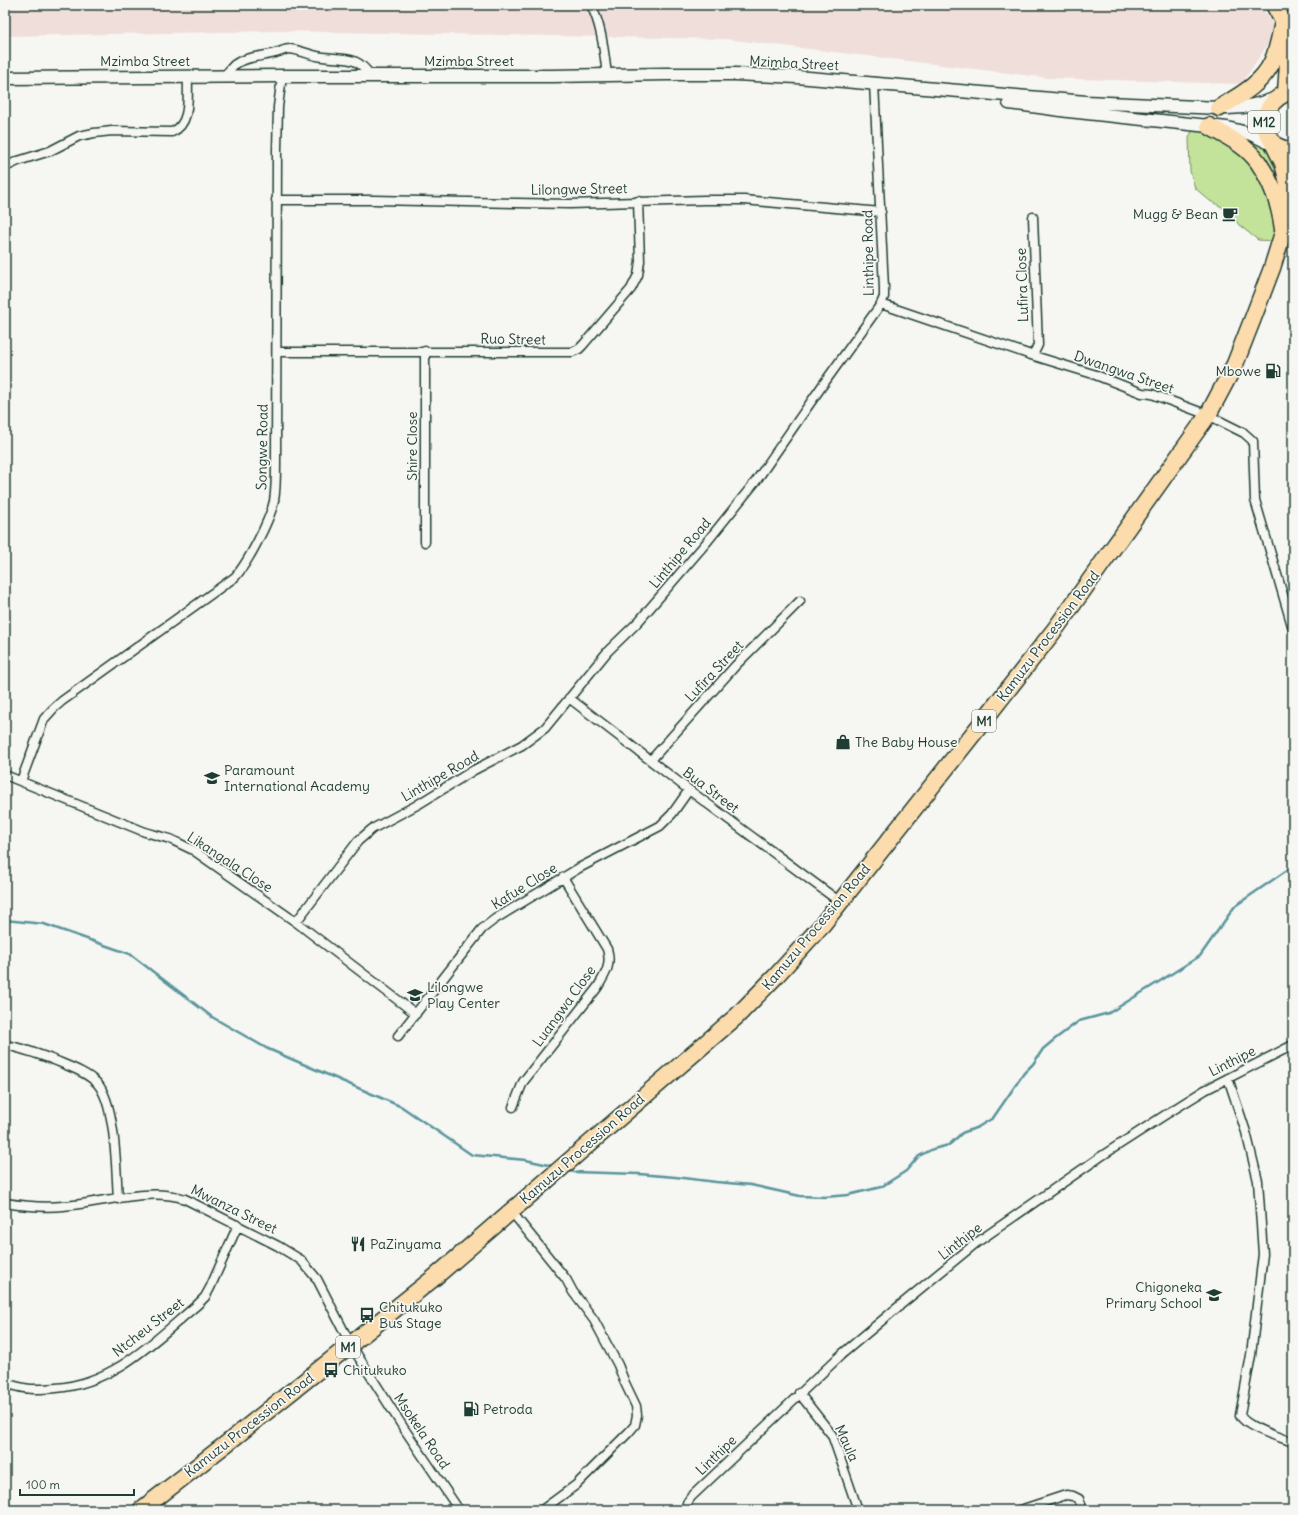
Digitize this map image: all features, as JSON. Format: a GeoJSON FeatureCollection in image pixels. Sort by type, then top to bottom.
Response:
{"type":"FeatureCollection","features":[{"type":"Feature","properties":{"kind":"highway"},"geometry":{"type":"LineString","coordinates":[[1274,5],[1288,20]]}},
{"type":"Feature","properties":{"kind":"highway"},"geometry":{"type":"LineString","coordinates":[[1285,94],[1288,52],[1288,20],[1286,5]]}},
{"type":"Feature","properties":{"kind":"highway"},"geometry":{"type":"LineString","coordinates":[[1219,108],[1250,89],[1262,78],[1272,62],[1288,20]]}},
{"type":"Feature","properties":{"kind":"highway","name":"M12"},"geometry":{"type":"LineString","coordinates":[[1285,94],[1268,109],[1264,119],[1264,126],[1274,145],[1293,151]]}},
{"type":"Feature","properties":{"kind":"highway"},"geometry":{"type":"LineString","coordinates":[[1209,126],[1232,138],[1258,162],[1266,176],[1276,201],[1290,216]]}},
{"type":"Feature","properties":{"kind":"highway","name":"M1"},"geometry":{"type":"LineString","coordinates":[[1274,145],[1283,164],[1287,179],[1290,216]]}},
{"type":"Feature","properties":{"kind":"highway","name":"Kamuzu Procession Road"},"geometry":{"type":"LineString","coordinates":[[141,1510],[435,1277],[570,1158],[737,1016],[794,957],[822,925],[1056,628],[1208,415],[1235,364],[1272,268],[1290,216]]}},
{"type":"Feature","properties":{"kind":"main road","name":"Mzimba Street"},"geometry":{"type":"LineString","coordinates":[[5,78],[736,74],[797,77],[933,89]]}},
{"type":"Feature","properties":{"kind":"main road"},"geometry":{"type":"LineString","coordinates":[[933,89],[1086,102],[1219,108],[1241,108],[1258,105],[1285,94]]}},
{"type":"Feature","properties":{"kind":"main road"},"geometry":{"type":"LineString","coordinates":[[933,89],[1025,106],[1209,126],[1240,131],[1274,145]]}},
{"type":"Feature","properties":{"kind":"street"},"geometry":{"type":"LineString","coordinates":[[592,5],[598,17],[608,75]]}},
{"type":"Feature","properties":{"kind":"street"},"geometry":{"type":"LineString","coordinates":[[224,76],[234,65],[243,60],[288,49],[324,58],[349,59],[365,67],[371,76]]}},
{"type":"Feature","properties":{"kind":"street"},"geometry":{"type":"LineString","coordinates":[[5,167],[33,156],[50,152],[79,136],[112,131],[172,132],[178,130],[182,126],[186,115],[188,76]]}},
{"type":"Feature","properties":{"kind":"street","name":"Songwe Road"},"geometry":{"type":"LineString","coordinates":[[21,781],[44,719],[52,709],[227,583],[242,570],[274,501],[276,464],[277,352],[276,200],[278,107],[282,76]]}},
{"type":"Feature","properties":{"kind":"street","name":"Linthipe Road"},"geometry":{"type":"LineString","coordinates":[[296,922],[358,841],[372,829],[535,737],[545,728],[608,651],[638,622],[756,482],[881,304],[884,297],[884,288],[874,83]]}},
{"type":"Feature","properties":{"kind":"street","name":"Lilongwe Street"},"geometry":{"type":"LineString","coordinates":[[276,200],[374,200],[570,204],[638,201],[744,200],[881,212]]}},
{"type":"Feature","properties":{"kind":"street","name":"Ruo Street"},"geometry":{"type":"LineString","coordinates":[[277,352],[572,352],[579,349],[631,289],[638,275],[640,261],[638,201]]}},
{"type":"Feature","properties":{"kind":"street","name":"Lufira Close"},"geometry":{"type":"LineString","coordinates":[[1033,217],[1038,345],[1033,353]]}},
{"type":"Feature","properties":{"kind":"street","name":"Dwangwa Street"},"geometry":{"type":"LineString","coordinates":[[881,304],[1033,353],[1142,393],[1152,394],[1208,415],[1244,433],[1253,441],[1255,500],[1293,629]]}},
{"type":"Feature","properties":{"kind":"street","name":"Shire Close"},"geometry":{"type":"LineString","coordinates":[[425,351],[425,542]]}},
{"type":"Feature","properties":{"kind":"street","name":"Lufira Street"},"geometry":{"type":"LineString","coordinates":[[651,760],[736,665],[800,601]]}},
{"type":"Feature","properties":{"kind":"street","name":"Bua Street"},"geometry":{"type":"LineString","coordinates":[[569,698],[689,790],[840,902]]}},
{"type":"Feature","properties":{"kind":"street","name":"Likangala Close"},"geometry":{"type":"LineString","coordinates":[[5,775],[146,832],[170,839],[193,850],[296,922],[416,1014]]}},
{"type":"Feature","properties":{"kind":"street","name":"Kafue Close"},"geometry":{"type":"LineString","coordinates":[[398,1036],[482,928],[494,919],[563,877],[660,826],[672,814],[689,790]]}},
{"type":"Feature","properties":{"kind":"street","name":"Luangwa Close"},"geometry":{"type":"LineString","coordinates":[[513,1107],[524,1082],[597,988],[609,966],[610,958],[607,949],[563,877]]}},
{"type":"Feature","properties":{"kind":"street"},"geometry":{"type":"LineString","coordinates":[[5,1044],[28,1050],[66,1065],[98,1084],[105,1098],[113,1129],[118,1199]]}},
{"type":"Feature","properties":{"kind":"street","name":"Linthipe"},"geometry":{"type":"LineString","coordinates":[[686,1510],[687,1503],[691,1497],[799,1394],[864,1335],[976,1243],[1100,1157],[1199,1094],[1293,1046]]}},
{"type":"Feature","properties":{"kind":"street"},"geometry":{"type":"LineString","coordinates":[[1228,1078],[1246,1132],[1258,1181],[1263,1254],[1252,1355],[1240,1415],[1246,1422],[1266,1432],[1293,1442]]}},
{"type":"Feature","properties":{"kind":"street","name":"Mwanza Street"},"geometry":{"type":"LineString","coordinates":[[5,1203],[35,1207],[58,1207],[157,1194],[178,1197],[288,1250],[301,1260],[316,1279],[351,1345]]}},
{"type":"Feature","properties":{"kind":"street"},"geometry":{"type":"LineString","coordinates":[[510,1210],[566,1279],[573,1292],[594,1320],[618,1365],[636,1406],[637,1415],[635,1425],[629,1432],[576,1485],[542,1510]]}},
{"type":"Feature","properties":{"kind":"street","name":"Ntcheu Street"},"geometry":{"type":"LineString","coordinates":[[5,1383],[24,1389],[33,1390],[80,1385],[103,1376],[131,1360],[197,1306],[205,1297],[238,1225]]}},
{"type":"Feature","properties":{"kind":"street","name":"Msokela Road"},"geometry":{"type":"LineString","coordinates":[[351,1345],[403,1428],[459,1510]]}},
{"type":"Feature","properties":{"kind":"street","name":"Maula"},"geometry":{"type":"LineString","coordinates":[[799,1394],[832,1435],[858,1510]]}},
{"type":"Feature","properties":{"kind":"street"},"geometry":{"type":"LineString","coordinates":[[1020,1510],[1066,1495],[1073,1496],[1078,1499],[1083,1510]]}},
{"type":"Feature","properties":{"kind":"shaded area"},"geometry":{"type":"Polygon","coordinates":[[[5,5],[1261,5],[1277,31],[1241,84],[1049,78],[726,39],[278,31],[5,36],[5,5]]]}},
{"type":"Feature","properties":{"kind":"green space"},"geometry":{"type":"Polygon","coordinates":[[[1197,122],[1222,122],[1266,128],[1283,141],[1293,165],[1288,197],[1272,241],[1258,240],[1239,225],[1228,210],[1210,201],[1195,188],[1190,171],[1189,137],[1197,122]]]}},
{"type":"Feature","properties":{"kind":"waterway"},"geometry":{"type":"LineString","coordinates":[[567,1170],[574,1172],[639,1174],[751,1185],[800,1196],[825,1197],[848,1195],[881,1187],[906,1171],[919,1156],[933,1149],[949,1145],[962,1133],[978,1127],[993,1118],[1024,1073],[1033,1064],[1043,1049],[1079,1021],[1109,1013],[1200,956],[1235,906],[1293,866]]}},
{"type":"Feature","properties":{"kind":"waterway"},"geometry":{"type":"LineString","coordinates":[[5,920],[44,924],[130,954],[212,1017],[266,1048],[402,1107],[472,1155],[526,1160],[553,1166]]}},
{"type":"Feature","properties":{"kind":"place","name":"Mugg & Bean"},"geometry":{"type":"Point","coordinates":[1230,214]}},
{"type":"Feature","properties":{"kind":"place","name":"Mbowe"},"geometry":{"type":"Point","coordinates":[1273,371]}},
{"type":"Feature","properties":{"kind":"place","name":"The Baby House"},"geometry":{"type":"Point","coordinates":[843,742]}},
{"type":"Feature","properties":{"kind":"place","name":"Paramount International Academy"},"geometry":{"type":"Point","coordinates":[212,778]}},
{"type":"Feature","properties":{"kind":"place","name":"Lilongwe Play Center"},"geometry":{"type":"Point","coordinates":[415,995]}},
{"type":"Feature","properties":{"kind":"place","name":"PaZinyama"},"geometry":{"type":"Point","coordinates":[358,1244]}},
{"type":"Feature","properties":{"kind":"place","name":"Chigoneka Primary School"},"geometry":{"type":"Point","coordinates":[1214,1295]}},
{"type":"Feature","properties":{"kind":"place","name":"Chitukuko Bus Stage"},"geometry":{"type":"Point","coordinates":[367,1315]}},
{"type":"Feature","properties":{"kind":"place","name":"Chitukuko"},"geometry":{"type":"Point","coordinates":[331,1370]}},
{"type":"Feature","properties":{"kind":"place","name":"Petroda"},"geometry":{"type":"Point","coordinates":[471,1409]}}]}
